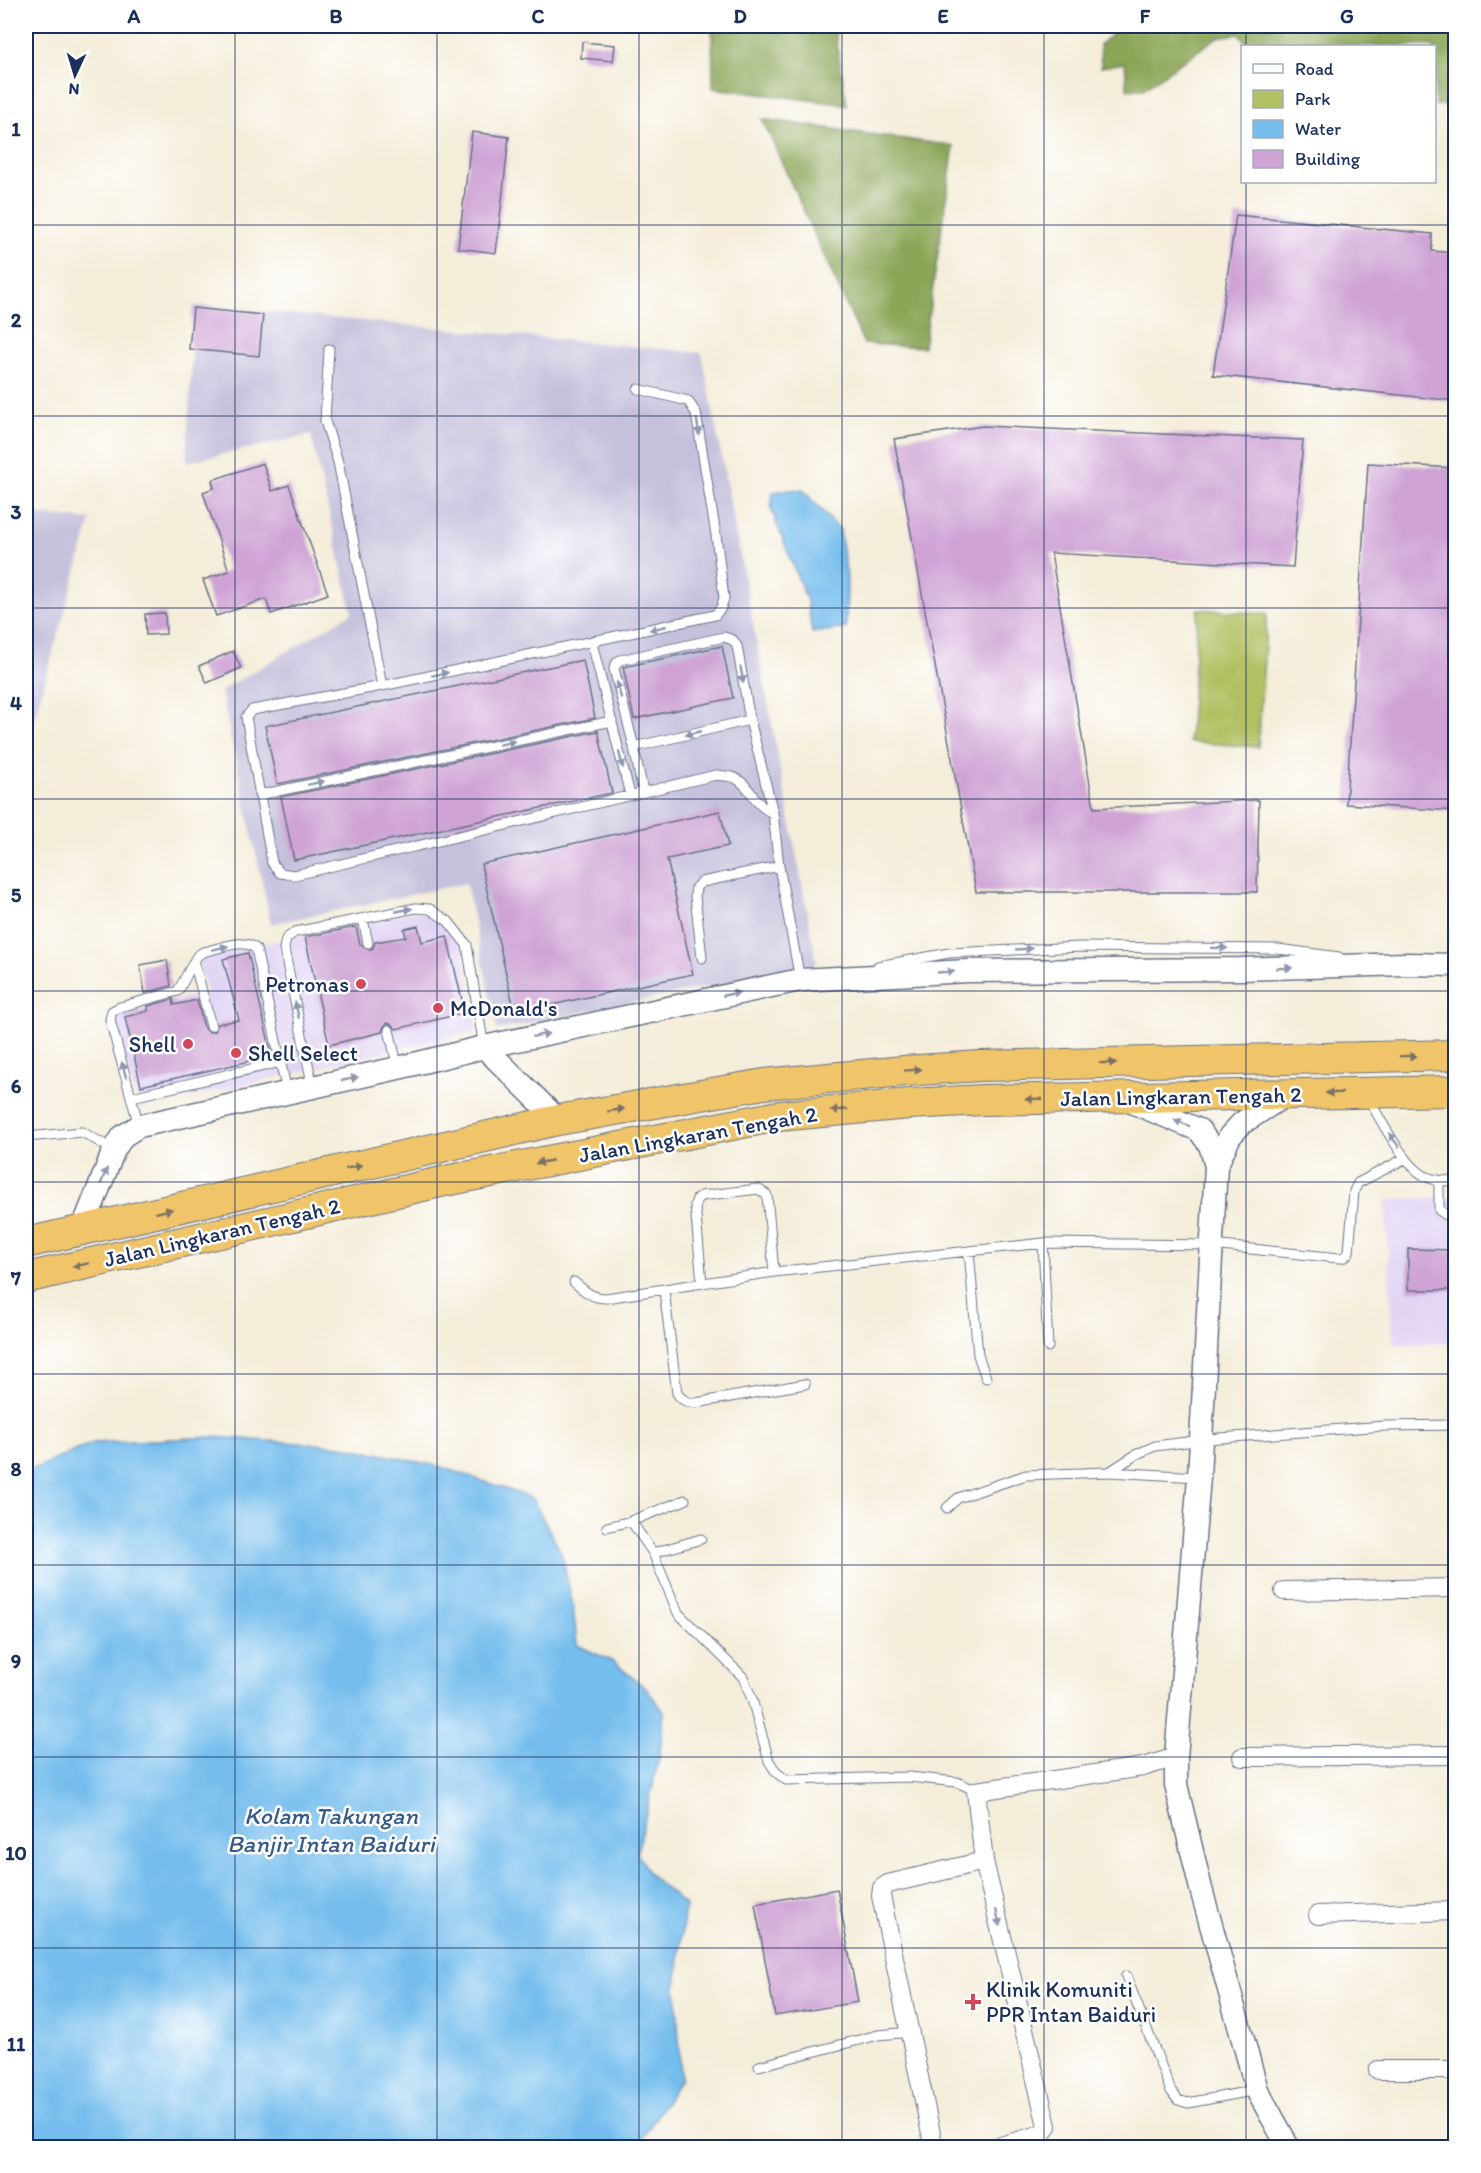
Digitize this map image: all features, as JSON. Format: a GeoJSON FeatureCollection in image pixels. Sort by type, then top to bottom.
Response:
{"type":"FeatureCollection","features":[{"type":"Feature","properties":{"kind":"highway","name":"Jalan Lingkaran Tengah 2"},"geometry":{"type":"LineString","coordinates":[[26,1243],[558,1120],[764,1084],[979,1066],[1455,1055]]}},
{"type":"Feature","properties":{"kind":"highway","name":"Jalan Lingkaran Tengah 2"},"geometry":{"type":"LineString","coordinates":[[26,1278],[445,1181],[779,1116],[909,1104],[1455,1090]]}},
{"type":"Feature","properties":{"kind":"street"},"geometry":{"type":"LineString","coordinates":[[82,1230],[114,1150],[123,1136],[140,1126],[484,1047],[800,981],[968,971],[1455,965]]}},
{"type":"Feature","properties":{"kind":"street"},"geometry":{"type":"LineString","coordinates":[[484,1047],[558,1120]]}},
{"type":"Feature","properties":{"kind":"street"},"geometry":{"type":"LineString","coordinates":[[1216,1166],[1230,1136],[1242,1123],[1287,1094]]}},
{"type":"Feature","properties":{"kind":"street"},"geometry":{"type":"LineString","coordinates":[[1122,1097],[1199,1131],[1210,1145],[1216,1166],[1199,1478],[1176,1757],[1176,1785],[1201,1889],[1257,2090],[1289,2148]]}},
{"type":"Feature","properties":{"kind":"street"},"geometry":{"type":"LineString","coordinates":[[1284,1591],[1455,1588]]}},
{"type":"Feature","properties":{"kind":"street"},"geometry":{"type":"LineString","coordinates":[[1242,1757],[1455,1755]]}},
{"type":"Feature","properties":{"kind":"street"},"geometry":{"type":"LineString","coordinates":[[994,2148],[1042,2134],[1047,2126],[984,1861],[976,1791],[1143,1767],[1176,1757]]}},
{"type":"Feature","properties":{"kind":"street"},"geometry":{"type":"LineString","coordinates":[[934,2148],[911,2032],[880,1896],[882,1888],[888,1884],[984,1861]]}},
{"type":"Feature","properties":{"kind":"street"},"geometry":{"type":"LineString","coordinates":[[1318,1915],[1455,1911]]}},
{"type":"Feature","properties":{"kind":"street"},"geometry":{"type":"LineString","coordinates":[[1378,2070],[1455,2070]]}},
{"type":"Feature","properties":{"kind":"lane"},"geometry":{"type":"LineString","coordinates":[[328,349],[325,421],[338,462],[382,686]]}},
{"type":"Feature","properties":{"kind":"lane"},"geometry":{"type":"LineString","coordinates":[[638,389],[688,401],[696,413],[716,535],[724,598],[721,608],[715,615],[592,643],[252,710],[246,717],[246,727],[272,863],[280,873],[295,875],[716,775],[734,778],[746,786],[763,809],[773,813]]}},
{"type":"Feature","properties":{"kind":"lane"},"geometry":{"type":"LineString","coordinates":[[643,792],[614,669],[615,664],[620,660],[724,638],[733,640],[737,646],[750,720],[773,813],[779,866],[800,981]]}},
{"type":"Feature","properties":{"kind":"lane"},"geometry":{"type":"LineString","coordinates":[[592,643],[630,795]]}},
{"type":"Feature","properties":{"kind":"lane"},"geometry":{"type":"LineString","coordinates":[[634,747],[750,720]]}},
{"type":"Feature","properties":{"kind":"lane"},"geometry":{"type":"LineString","coordinates":[[259,795],[612,721]]}},
{"type":"Feature","properties":{"kind":"lane"},"geometry":{"type":"LineString","coordinates":[[702,958],[696,887],[702,882],[779,866]]}},
{"type":"Feature","properties":{"kind":"lane"},"geometry":{"type":"LineString","coordinates":[[313,1088],[284,949],[286,939],[295,932],[416,908],[430,909],[448,921],[467,945],[484,1047]]}},
{"type":"Feature","properties":{"kind":"lane"},"geometry":{"type":"LineString","coordinates":[[363,919],[368,943]]}},
{"type":"Feature","properties":{"kind":"lane"},"geometry":{"type":"LineString","coordinates":[[140,1126],[110,1020],[112,1011],[178,991],[197,956],[202,952],[243,943],[251,944],[256,949],[287,1092]]}},
{"type":"Feature","properties":{"kind":"lane"},"geometry":{"type":"LineString","coordinates":[[194,961],[211,1026]]}},
{"type":"Feature","properties":{"kind":"lane"},"geometry":{"type":"LineString","coordinates":[[389,1030],[398,1068]]}},
{"type":"Feature","properties":{"kind":"lane"},"geometry":{"type":"LineString","coordinates":[[132,1098],[223,1072],[281,1062]]}},
{"type":"Feature","properties":{"kind":"lane"},"geometry":{"type":"LineString","coordinates":[[1366,1092],[1380,1122],[1406,1158],[1424,1176],[1438,1181],[1455,1180]]}},
{"type":"Feature","properties":{"kind":"lane"},"geometry":{"type":"LineString","coordinates":[[26,1137],[82,1132],[114,1150]]}},
{"type":"Feature","properties":{"kind":"lane"},"geometry":{"type":"LineString","coordinates":[[574,1282],[588,1295],[597,1298],[664,1290],[774,1272],[1043,1243],[1212,1245],[1339,1258],[1345,1257],[1348,1252],[1354,1191],[1358,1183],[1406,1158]]}},
{"type":"Feature","properties":{"kind":"lane"},"geometry":{"type":"LineString","coordinates":[[1438,1181],[1440,1210],[1455,1218]]}},
{"type":"Feature","properties":{"kind":"lane"},"geometry":{"type":"LineString","coordinates":[[702,1283],[695,1205],[701,1196],[758,1189],[767,1195],[774,1272]]}},
{"type":"Feature","properties":{"kind":"lane"},"geometry":{"type":"LineString","coordinates":[[1440,1210],[1455,1210]]}},
{"type":"Feature","properties":{"kind":"lane"},"geometry":{"type":"LineString","coordinates":[[1043,1243],[1048,1347]]}},
{"type":"Feature","properties":{"kind":"lane"},"geometry":{"type":"LineString","coordinates":[[969,1251],[978,1355],[986,1378]]}},
{"type":"Feature","properties":{"kind":"lane"},"geometry":{"type":"LineString","coordinates":[[664,1290],[677,1393],[681,1399],[696,1403],[804,1384]]}},
{"type":"Feature","properties":{"kind":"lane"},"geometry":{"type":"LineString","coordinates":[[1109,1472],[1155,1446],[1385,1426],[1455,1425]]}},
{"type":"Feature","properties":{"kind":"lane"},"geometry":{"type":"LineString","coordinates":[[947,1508],[958,1498],[1026,1475],[1109,1472],[1199,1478]]}},
{"type":"Feature","properties":{"kind":"lane"},"geometry":{"type":"LineString","coordinates":[[607,1527],[631,1521],[685,1500]]}},
{"type":"Feature","properties":{"kind":"lane"},"geometry":{"type":"LineString","coordinates":[[631,1521],[653,1553],[678,1613],[743,1677],[752,1699],[769,1761],[776,1772],[786,1780],[909,1777],[957,1782],[976,1791]]}},
{"type":"Feature","properties":{"kind":"lane"},"geometry":{"type":"LineString","coordinates":[[653,1553],[701,1539]]}},
{"type":"Feature","properties":{"kind":"lane"},"geometry":{"type":"LineString","coordinates":[[1126,1976],[1171,2091],[1178,2100],[1188,2103],[1257,2090]]}},
{"type":"Feature","properties":{"kind":"lane"},"geometry":{"type":"LineString","coordinates":[[759,2066],[878,2035],[911,2032]]}},
{"type":"Feature","properties":{"kind":"shaded area"},"geometry":{"type":"Polygon","coordinates":[[[195,305],[702,353],[817,964],[497,1030],[466,883],[271,924],[221,691],[352,613],[311,435],[186,462],[195,305]]]}},
{"type":"Feature","properties":{"kind":"shaded area"},"geometry":{"type":"Polygon","coordinates":[[[26,513],[91,520],[26,746],[26,513]]]}},
{"type":"Feature","properties":{"kind":"shaded area"},"geometry":{"type":"Polygon","coordinates":[[[415,912],[429,914],[444,924],[462,946],[477,1031],[139,1109],[114,1020],[115,1014],[207,993],[199,962],[202,957],[415,912]]]}},
{"type":"Feature","properties":{"kind":"shaded area"},"geometry":{"type":"Polygon","coordinates":[[[1455,1197],[1455,1342],[1393,1345],[1385,1200],[1455,1197]]]}},
{"type":"Feature","properties":{"kind":"green space"},"geometry":{"type":"Polygon","coordinates":[[[712,26],[834,26],[847,105],[713,88],[712,26]]]}},
{"type":"Feature","properties":{"kind":"green space"},"geometry":{"type":"Polygon","coordinates":[[[1122,26],[1455,26],[1455,104],[1436,105],[1436,45],[1249,45],[1238,34],[1218,37],[1143,89],[1127,89],[1125,63],[1101,67],[1100,44],[1122,26]]]}},
{"type":"Feature","properties":{"kind":"green space"},"geometry":{"type":"Polygon","coordinates":[[[762,119],[954,146],[924,347],[864,344],[762,119]]]}},
{"type":"Feature","properties":{"kind":"green space"},"geometry":{"type":"Polygon","coordinates":[[[1198,609],[1267,614],[1258,747],[1189,742],[1198,609]]]}},
{"type":"Feature","properties":{"kind":"water"},"geometry":{"type":"Polygon","coordinates":[[[802,489],[840,530],[847,579],[846,628],[812,633],[807,601],[771,509],[773,492],[802,489]]]}},
{"type":"Feature","properties":{"kind":"water","name":"Kolam Takungan Banjir Intan Baiduri"},"geometry":{"type":"Polygon","coordinates":[[[213,1437],[342,1446],[442,1467],[532,1498],[562,1554],[573,1606],[577,1645],[613,1662],[647,1689],[664,1712],[660,1754],[637,1852],[649,1874],[685,1905],[676,1985],[681,2078],[637,2147],[26,2147],[26,1472],[93,1443],[213,1437]]]}},
{"type":"Feature","properties":{"kind":"building"},"geometry":{"type":"Polygon","coordinates":[[[582,42],[615,45],[613,61],[581,58],[582,42]]]}},
{"type":"Feature","properties":{"kind":"building"},"geometry":{"type":"Polygon","coordinates":[[[472,132],[509,137],[496,253],[458,248],[472,132]]]}},
{"type":"Feature","properties":{"kind":"building"},"geometry":{"type":"Polygon","coordinates":[[[1236,215],[1432,234],[1432,251],[1455,253],[1455,401],[1213,375],[1236,215]]]}},
{"type":"Feature","properties":{"kind":"building"},"geometry":{"type":"Polygon","coordinates":[[[193,308],[263,315],[259,356],[189,349],[193,308]]]}},
{"type":"Feature","properties":{"kind":"building"},"geometry":{"type":"Polygon","coordinates":[[[983,426],[1303,440],[1293,567],[1051,553],[1094,808],[1259,800],[1257,892],[976,892],[894,439],[983,426]]]}},
{"type":"Feature","properties":{"kind":"building"},"geometry":{"type":"Polygon","coordinates":[[[263,463],[272,491],[289,485],[328,594],[271,614],[266,599],[216,616],[203,580],[229,571],[203,492],[214,488],[212,480],[263,463]]]}},
{"type":"Feature","properties":{"kind":"building"},"geometry":{"type":"Polygon","coordinates":[[[1368,463],[1455,468],[1455,811],[1346,804],[1368,463]]]}},
{"type":"Feature","properties":{"kind":"building"},"geometry":{"type":"Polygon","coordinates":[[[165,613],[166,634],[146,635],[145,614],[165,613]]]}},
{"type":"Feature","properties":{"kind":"building"},"geometry":{"type":"Polygon","coordinates":[[[722,646],[733,698],[634,719],[623,667],[722,646]]]}},
{"type":"Feature","properties":{"kind":"building"},"geometry":{"type":"Polygon","coordinates":[[[233,651],[241,668],[207,683],[199,666],[233,651]]]}},
{"type":"Feature","properties":{"kind":"building"},"geometry":{"type":"Polygon","coordinates":[[[583,660],[595,718],[277,783],[265,726],[583,660]]]}},
{"type":"Feature","properties":{"kind":"building"},"geometry":{"type":"Polygon","coordinates":[[[598,731],[612,793],[294,860],[281,797],[598,731]]]}},
{"type":"Feature","properties":{"kind":"building"},"geometry":{"type":"Polygon","coordinates":[[[720,811],[728,846],[667,859],[693,974],[515,1013],[481,864],[720,811]]]}},
{"type":"Feature","properties":{"kind":"building","name":"Petronas"},"geometry":{"type":"Polygon","coordinates":[[[418,926],[422,942],[447,936],[465,1013],[396,1029],[388,1023],[382,1032],[329,1045],[305,937],[356,927],[360,944],[369,950],[373,948],[375,942],[406,937],[404,929],[418,926]]]}},
{"type":"Feature","properties":{"kind":"building","name":"Shell"},"geometry":{"type":"Polygon","coordinates":[[[248,953],[272,1056],[141,1086],[125,1017],[148,1011],[148,1006],[173,999],[174,1005],[197,1000],[204,1028],[209,1032],[215,1031],[218,1024],[239,1020],[223,959],[248,953]]]}},
{"type":"Feature","properties":{"kind":"building"},"geometry":{"type":"Polygon","coordinates":[[[167,960],[171,986],[145,993],[140,965],[167,960]]]}},
{"type":"Feature","properties":{"kind":"building"},"geometry":{"type":"Polygon","coordinates":[[[1408,1249],[1455,1250],[1455,1290],[1408,1290],[1408,1249]]]}},
{"type":"Feature","properties":{"kind":"building"},"geometry":{"type":"Polygon","coordinates":[[[837,1889],[858,2002],[775,2016],[755,1904],[837,1889]]]}},
{"type":"Feature","properties":{"kind":"place","name":"Petronas"},"geometry":{"type":"Point","coordinates":[361,984]}},
{"type":"Feature","properties":{"kind":"place","name":"McDonald's"},"geometry":{"type":"Point","coordinates":[438,1008]}},
{"type":"Feature","properties":{"kind":"place","name":"Shell"},"geometry":{"type":"Point","coordinates":[188,1044]}},
{"type":"Feature","properties":{"kind":"place","name":"Shell Select"},"geometry":{"type":"Point","coordinates":[236,1053]}},
{"type":"Feature","properties":{"kind":"place","name":"Klinik Komuniti PPR Intan Baiduri"},"geometry":{"type":"Point","coordinates":[973,2002]}}]}
